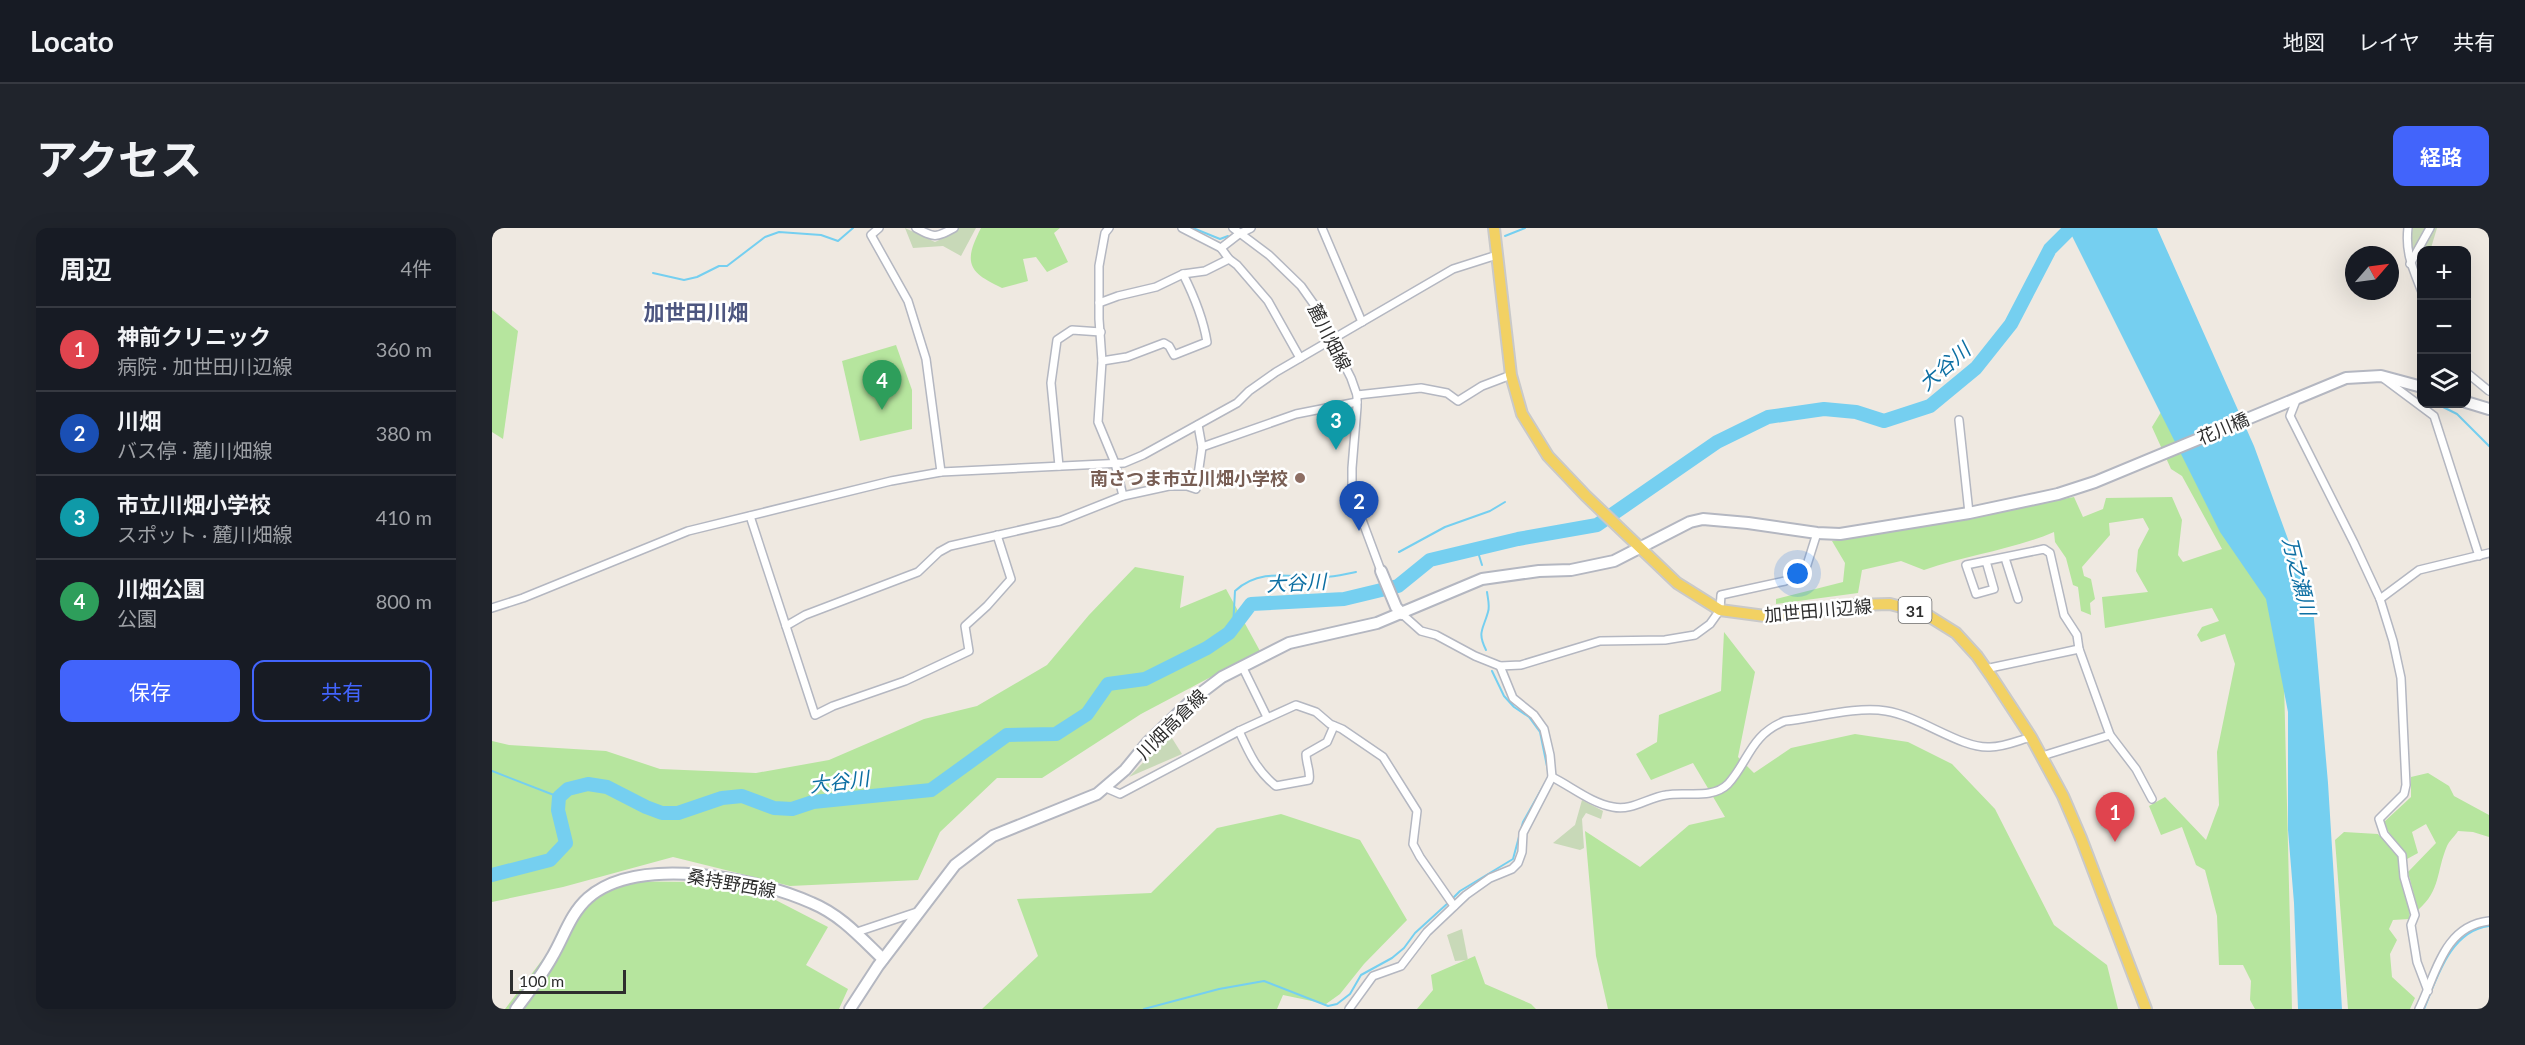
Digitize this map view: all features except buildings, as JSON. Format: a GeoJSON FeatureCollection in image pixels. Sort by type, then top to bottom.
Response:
{"type":"FeatureCollection","features":[{"type":"Feature","properties":{"kind":"main road","name":"加世田川辺線"},"geometry":{"type":"LineString","coordinates":[[1494,228],[1511,375],[1522,414],[1548,456],[1591,501],[1677,583],[1720,610],[1765,616],[1883,604],[1924,613],[1944,624],[1964,642],[1985,669],[2042,756],[2081,838],[2146,1009]]}},
{"type":"Feature","properties":{"kind":"street"},"geometry":{"type":"LineString","coordinates":[[879,228],[871,235],[908,302],[926,359],[941,472]]}},
{"type":"Feature","properties":{"kind":"street"},"geometry":{"type":"LineString","coordinates":[[916,228],[932,237],[940,236],[954,228]]}},
{"type":"Feature","properties":{"kind":"street"},"geometry":{"type":"LineString","coordinates":[[1108,228],[1101,249],[1099,303],[1102,361],[1098,423],[1115,463],[1123,496]]}},
{"type":"Feature","properties":{"kind":"street"},"geometry":{"type":"LineString","coordinates":[[1182,228],[1221,248],[1263,294],[1300,358]]}},
{"type":"Feature","properties":{"kind":"street"},"geometry":{"type":"LineString","coordinates":[[1221,248],[1236,231],[1251,228]]}},
{"type":"Feature","properties":{"kind":"street"},"geometry":{"type":"LineString","coordinates":[[1322,228],[1362,322]]}},
{"type":"Feature","properties":{"kind":"street"},"geometry":{"type":"LineString","coordinates":[[2409,228],[2406,245],[2417,282]]}},
{"type":"Feature","properties":{"kind":"street"},"geometry":{"type":"LineString","coordinates":[[2410,264],[2430,228]]}},
{"type":"Feature","properties":{"kind":"street","name":"麓川畑線"},"geometry":{"type":"LineString","coordinates":[[1236,231],[1269,255],[1301,286],[1333,339],[1352,378],[1357,398],[1352,493],[1381,571],[1399,611]]}},
{"type":"Feature","properties":{"kind":"street"},"geometry":{"type":"LineString","coordinates":[[492,608],[523,598],[688,531],[891,481],[941,472],[1124,463],[1143,455],[1237,403],[1249,391],[1276,372],[1453,269],[1497,255]]}},
{"type":"Feature","properties":{"kind":"street"},"geometry":{"type":"LineString","coordinates":[[1099,303],[1156,287],[1183,274],[1204,271],[1229,259]]}},
{"type":"Feature","properties":{"kind":"street"},"geometry":{"type":"LineString","coordinates":[[1102,361],[1127,357],[1164,343],[1169,346],[1174,355],[1207,342],[1204,321],[1183,274]]}},
{"type":"Feature","properties":{"kind":"street"},"geometry":{"type":"LineString","coordinates":[[1059,466],[1051,383],[1057,340],[1072,330],[1101,333]]}},
{"type":"Feature","properties":{"kind":"street"},"geometry":{"type":"LineString","coordinates":[[1202,447],[1296,414],[1357,398],[1421,388],[1448,393],[1458,401],[1482,386],[1511,375]]}},
{"type":"Feature","properties":{"kind":"street"},"geometry":{"type":"LineString","coordinates":[[2381,376],[2434,416],[2479,556]]}},
{"type":"Feature","properties":{"kind":"street","name":"花川橋"},"geometry":{"type":"LineString","coordinates":[[1969,513],[2077,488],[2346,378],[2381,376],[2417,386]]}},
{"type":"Feature","properties":{"kind":"street"},"geometry":{"type":"LineString","coordinates":[[2471,376],[2489,391]]}},
{"type":"Feature","properties":{"kind":"street"},"geometry":{"type":"LineString","coordinates":[[2298,396],[2290,416],[2380,599],[2393,641],[2401,678],[2406,785],[2404,794],[2379,819],[2385,834],[2402,855],[2404,877],[2415,915],[2411,924],[2417,962],[2428,992]]}},
{"type":"Feature","properties":{"kind":"street"},"geometry":{"type":"LineString","coordinates":[[2471,404],[2489,409]]}},
{"type":"Feature","properties":{"kind":"street"},"geometry":{"type":"LineString","coordinates":[[1959,420],[1969,513]]}},
{"type":"Feature","properties":{"kind":"street"},"geometry":{"type":"LineString","coordinates":[[786,626],[805,615],[918,572],[944,549],[1067,519],[1123,496],[1169,486],[1187,486],[1196,489],[1202,447],[1198,425]]}},
{"type":"Feature","properties":{"kind":"street","name":"川畑高倉線"},"geometry":{"type":"LineString","coordinates":[[849,1009],[955,865],[1000,833],[1097,794],[1106,788],[1125,770],[1148,742],[1193,699],[1242,666],[1289,642],[1356,628],[1482,579],[1590,567],[1614,561],[1637,545],[1690,522],[1703,519],[1840,534],[1969,513]]}},
{"type":"Feature","properties":{"kind":"street"},"geometry":{"type":"LineString","coordinates":[[750,516],[816,715],[833,706],[905,681],[969,651],[965,626],[1011,579],[997,536]]}},
{"type":"Feature","properties":{"kind":"street"},"geometry":{"type":"LineString","coordinates":[[1399,611],[1420,631],[1436,635],[1475,656],[1500,666],[1521,665],[1600,641],[1665,640],[1695,635],[1710,624],[1720,610],[1721,595],[1785,581],[1806,568],[1817,533]]}},
{"type":"Feature","properties":{"kind":"street"},"geometry":{"type":"LineString","coordinates":[[1986,561],[1994,589],[1976,594],[1966,565],[2044,549],[2050,553],[2064,615],[2077,635],[2079,649],[2110,735],[2136,769],[2152,800]]}},
{"type":"Feature","properties":{"kind":"street"},"geometry":{"type":"LineString","coordinates":[[2380,599],[2419,570],[2489,553]]}},
{"type":"Feature","properties":{"kind":"street"},"geometry":{"type":"LineString","coordinates":[[2005,558],[2018,599]]}},
{"type":"Feature","properties":{"kind":"street"},"geometry":{"type":"LineString","coordinates":[[1985,669],[2079,649]]}},
{"type":"Feature","properties":{"kind":"street"},"geometry":{"type":"LineString","coordinates":[[1242,666],[1267,717]]}},
{"type":"Feature","properties":{"kind":"street"},"geometry":{"type":"LineString","coordinates":[[1349,1009],[1373,976],[1401,966],[1451,903],[1490,878],[1512,869],[1518,863],[1522,852],[1523,833],[1539,798],[1552,777],[1548,737],[1534,715],[1513,698],[1500,666]]}},
{"type":"Feature","properties":{"kind":"street"},"geometry":{"type":"LineString","coordinates":[[1106,788],[1120,794],[1239,730],[1296,705],[1316,712],[1383,757],[1417,811],[1413,844],[1451,903]]}},
{"type":"Feature","properties":{"kind":"street"},"geometry":{"type":"LineString","coordinates":[[1552,777],[1597,803],[1623,808],[1666,795],[1707,793],[1728,784],[1748,753],[1774,726],[1785,721],[1872,710],[1894,712],[1918,720],[1975,746],[2005,746],[2031,737]]}},
{"type":"Feature","properties":{"kind":"street"},"geometry":{"type":"LineString","coordinates":[[1239,730],[1254,762],[1265,777],[1276,786],[1309,780],[1311,775],[1306,764],[1306,754],[1327,741],[1334,726]]}},
{"type":"Feature","properties":{"kind":"street"},"geometry":{"type":"LineString","coordinates":[[2042,756],[2110,735]]}},
{"type":"Feature","properties":{"kind":"street","name":"桑持野西線"},"geometry":{"type":"LineString","coordinates":[[516,1009],[541,977],[573,915],[587,899],[619,881],[635,877],[675,874],[703,876],[774,889],[814,903],[857,932],[884,959]]}},
{"type":"Feature","properties":{"kind":"street"},"geometry":{"type":"LineString","coordinates":[[857,932],[920,911]]}},
{"type":"Feature","properties":{"kind":"street"},"geometry":{"type":"LineString","coordinates":[[2419,1009],[2428,992],[2439,959],[2448,945],[2468,927],[2477,922],[2489,921]]}},
{"type":"Feature","properties":{"kind":"green space"},"geometry":{"type":"Polygon","coordinates":[[[905,228],[935,242],[952,234],[954,228],[976,228],[961,256],[943,246],[913,248],[905,228]]]}},
{"type":"Feature","properties":{"kind":"green space"},"geometry":{"type":"Polygon","coordinates":[[[981,228],[1060,228],[1054,233],[1068,262],[1047,272],[1036,257],[1023,259],[1028,281],[1002,288],[982,277],[972,265],[972,250],[981,228]]]}},
{"type":"Feature","properties":{"kind":"green space"},"geometry":{"type":"Polygon","coordinates":[[[2413,228],[2437,228],[2432,246],[2417,246],[2417,253],[2410,255],[2409,247],[2413,228]]]}},
{"type":"Feature","properties":{"kind":"green space"},"geometry":{"type":"Polygon","coordinates":[[[492,310],[518,331],[503,439],[492,432],[492,310]]]}},
{"type":"Feature","properties":{"kind":"green space"},"geometry":{"type":"Polygon","coordinates":[[[896,345],[912,390],[912,429],[860,441],[842,361],[896,345]]]}},
{"type":"Feature","properties":{"kind":"green space"},"geometry":{"type":"Polygon","coordinates":[[[2169,399],[2282,600],[2292,1009],[2255,1009],[2250,1000],[2251,981],[2243,965],[2219,965],[2217,916],[2205,870],[2196,865],[2182,827],[2161,835],[2149,806],[2165,797],[2206,840],[2219,805],[2217,752],[2235,664],[2225,634],[2201,642],[2197,635],[2202,627],[2219,621],[2212,608],[2105,628],[2102,597],[2148,592],[2136,571],[2138,550],[2149,529],[2143,518],[2109,523],[2110,535],[2082,567],[2084,576],[2091,579],[2095,599],[2090,603],[2091,615],[2081,611],[2078,587],[2073,585],[2066,558],[2055,542],[2054,532],[1924,570],[1901,561],[1862,570],[1858,593],[1776,604],[1776,599],[1843,582],[1845,563],[1832,541],[2074,497],[2083,517],[2103,509],[2106,498],[2172,497],[2182,520],[2178,555],[2183,562],[2222,549],[2182,476],[2171,469],[2152,427],[2169,399]]]}},
{"type":"Feature","properties":{"kind":"green space"},"geometry":{"type":"Polygon","coordinates":[[[1135,567],[1184,576],[1180,608],[1226,589],[1260,651],[1141,714],[1042,778],[997,778],[940,832],[918,880],[790,886],[673,857],[563,887],[492,902],[492,741],[509,745],[606,751],[660,769],[756,773],[829,760],[924,719],[977,706],[1047,665],[1089,615],[1135,567]]]}},
{"type":"Feature","properties":{"kind":"green space"},"geometry":{"type":"Polygon","coordinates":[[[1724,632],[1755,672],[1738,757],[1754,773],[1791,748],[1855,734],[1908,742],[1952,764],[1995,809],[2054,925],[2107,965],[2118,1009],[1608,1009],[1596,956],[1585,831],[1640,867],[1689,825],[1725,817],[1693,763],[1651,780],[1636,754],[1657,742],[1659,715],[1721,691],[1724,632]]]}},
{"type":"Feature","properties":{"kind":"green space"},"geometry":{"type":"Polygon","coordinates":[[[1170,735],[1182,754],[1129,777],[1170,735]]]}},
{"type":"Feature","properties":{"kind":"green space"},"geometry":{"type":"Polygon","coordinates":[[[2428,773],[2449,786],[2454,796],[2489,815],[2489,837],[2473,832],[2458,831],[2447,846],[2431,895],[2418,910],[2408,872],[2436,843],[2426,824],[2412,832],[2418,853],[2407,859],[2384,822],[2411,797],[2411,777],[2428,773]]]}},
{"type":"Feature","properties":{"kind":"green space"},"geometry":{"type":"Polygon","coordinates":[[[1582,800],[1603,811],[1601,819],[1586,813],[1582,819],[1584,848],[1580,850],[1553,843],[1575,825],[1582,800]]]}},
{"type":"Feature","properties":{"kind":"green space"},"geometry":{"type":"Polygon","coordinates":[[[1281,814],[1360,840],[1407,920],[1364,964],[1340,994],[1326,1004],[1283,995],[1277,1009],[982,1009],[1038,956],[1017,899],[1151,893],[1217,828],[1281,814]]]}},
{"type":"Feature","properties":{"kind":"green space"},"geometry":{"type":"Polygon","coordinates":[[[2344,832],[2378,834],[2398,856],[2410,913],[2409,919],[2393,920],[2389,929],[2397,940],[2390,954],[2392,977],[2415,998],[2410,1009],[2348,1009],[2335,840],[2344,832]]]}},
{"type":"Feature","properties":{"kind":"green space"},"geometry":{"type":"Polygon","coordinates":[[[602,881],[693,882],[760,892],[828,927],[806,965],[848,989],[839,1009],[505,1009],[602,881]]]}},
{"type":"Feature","properties":{"kind":"green space"},"geometry":{"type":"Polygon","coordinates":[[[1462,929],[1468,960],[1455,961],[1447,935],[1462,929]]]}},
{"type":"Feature","properties":{"kind":"green space"},"geometry":{"type":"Polygon","coordinates":[[[1475,956],[1485,984],[1531,1004],[1536,1009],[1417,1009],[1433,990],[1431,975],[1475,956]]]}},
{"type":"Feature","properties":{"kind":"water","name":"万之瀬川"},"geometry":{"type":"Polygon","coordinates":[[[2068,228],[2157,228],[2254,446],[2313,608],[2328,783],[2342,1009],[2298,1009],[2294,903],[2288,830],[2288,712],[2266,599],[2220,532],[2068,228]]]}},
{"type":"Feature","properties":{"kind":"waterway"},"geometry":{"type":"LineString","coordinates":[[653,273],[684,280],[697,277],[719,266],[727,266],[765,237],[779,232],[821,235],[838,241],[853,228]]}},
{"type":"Feature","properties":{"kind":"waterway"},"geometry":{"type":"LineString","coordinates":[[1193,228],[1220,239],[1228,236]]}},
{"type":"Feature","properties":{"kind":"waterway"},"geometry":{"type":"LineString","coordinates":[[1505,236],[1525,228]]}},
{"type":"Feature","properties":{"kind":"waterway","name":"大谷川"},"geometry":{"type":"LineString","coordinates":[[492,875],[550,860],[566,843],[558,810],[559,797],[568,789],[588,784],[607,787],[662,813],[678,813],[722,798],[742,796],[774,808],[792,809],[813,802],[931,790],[1007,735],[1056,734],[1087,714],[1108,684],[1145,679],[1207,648],[1229,633],[1251,604],[1344,599],[1398,586],[1430,560],[1518,539],[1597,525],[1717,442],[1768,417],[1824,409],[1856,412],[1884,421],[1930,406],[1976,368],[2011,324],[2050,249],[2071,228]]}},
{"type":"Feature","properties":{"kind":"waterway"},"geometry":{"type":"LineString","coordinates":[[2445,408],[2457,414],[2489,446]]}},
{"type":"Feature","properties":{"kind":"waterway"},"geometry":{"type":"LineString","coordinates":[[1399,552],[1445,527],[1490,511],[1505,502]]}},
{"type":"Feature","properties":{"kind":"waterway"},"geometry":{"type":"LineString","coordinates":[[1477,549],[1482,565]]}},
{"type":"Feature","properties":{"kind":"waterway"},"geometry":{"type":"LineString","coordinates":[[1233,627],[1235,591],[1255,579],[1277,575],[1328,577],[1356,572]]}},
{"type":"Feature","properties":{"kind":"waterway"},"geometry":{"type":"LineString","coordinates":[[1486,650],[1481,635],[1489,610],[1487,592]]}},
{"type":"Feature","properties":{"kind":"waterway"},"geometry":{"type":"LineString","coordinates":[[1492,671],[1504,696],[1514,707],[1529,717],[1540,732],[1549,776]]}},
{"type":"Feature","properties":{"kind":"waterway"},"geometry":{"type":"LineString","coordinates":[[492,771],[559,797]]}},
{"type":"Feature","properties":{"kind":"waterway"},"geometry":{"type":"LineString","coordinates":[[1452,899],[1460,891],[1513,859],[1523,822],[1545,783]]}},
{"type":"Feature","properties":{"kind":"waterway"},"geometry":{"type":"LineString","coordinates":[[1144,1009],[1219,989],[1264,981],[1328,1006],[1337,1004],[1350,994],[1361,975],[1392,958],[1448,903]]}},
{"type":"Feature","properties":{"kind":"waterway"},"geometry":{"type":"LineString","coordinates":[[2424,1009],[2440,970],[2455,946],[2464,937],[2489,926]]}},
{"type":"Feature","properties":{"kind":"place","name":"川畑公園"},"geometry":{"type":"Point","coordinates":[882,410]}},
{"type":"Feature","properties":{"kind":"place","name":"市立川畑小学校"},"geometry":{"type":"Point","coordinates":[1336,450]}},
{"type":"Feature","properties":{"kind":"place","name":"南さつま市立川畑小学校"},"geometry":{"type":"Point","coordinates":[1300,478]}},
{"type":"Feature","properties":{"kind":"place","name":"川畑"},"geometry":{"type":"Point","coordinates":[1359,531]}},
{"type":"Feature","properties":{"kind":"place","name":"神前クリニック"},"geometry":{"type":"Point","coordinates":[2115,842]}},
{"type":"Feature","properties":{"kind":"district","name":"加世田川畑"},"geometry":{"type":"Point","coordinates":[696,311]}}]}
